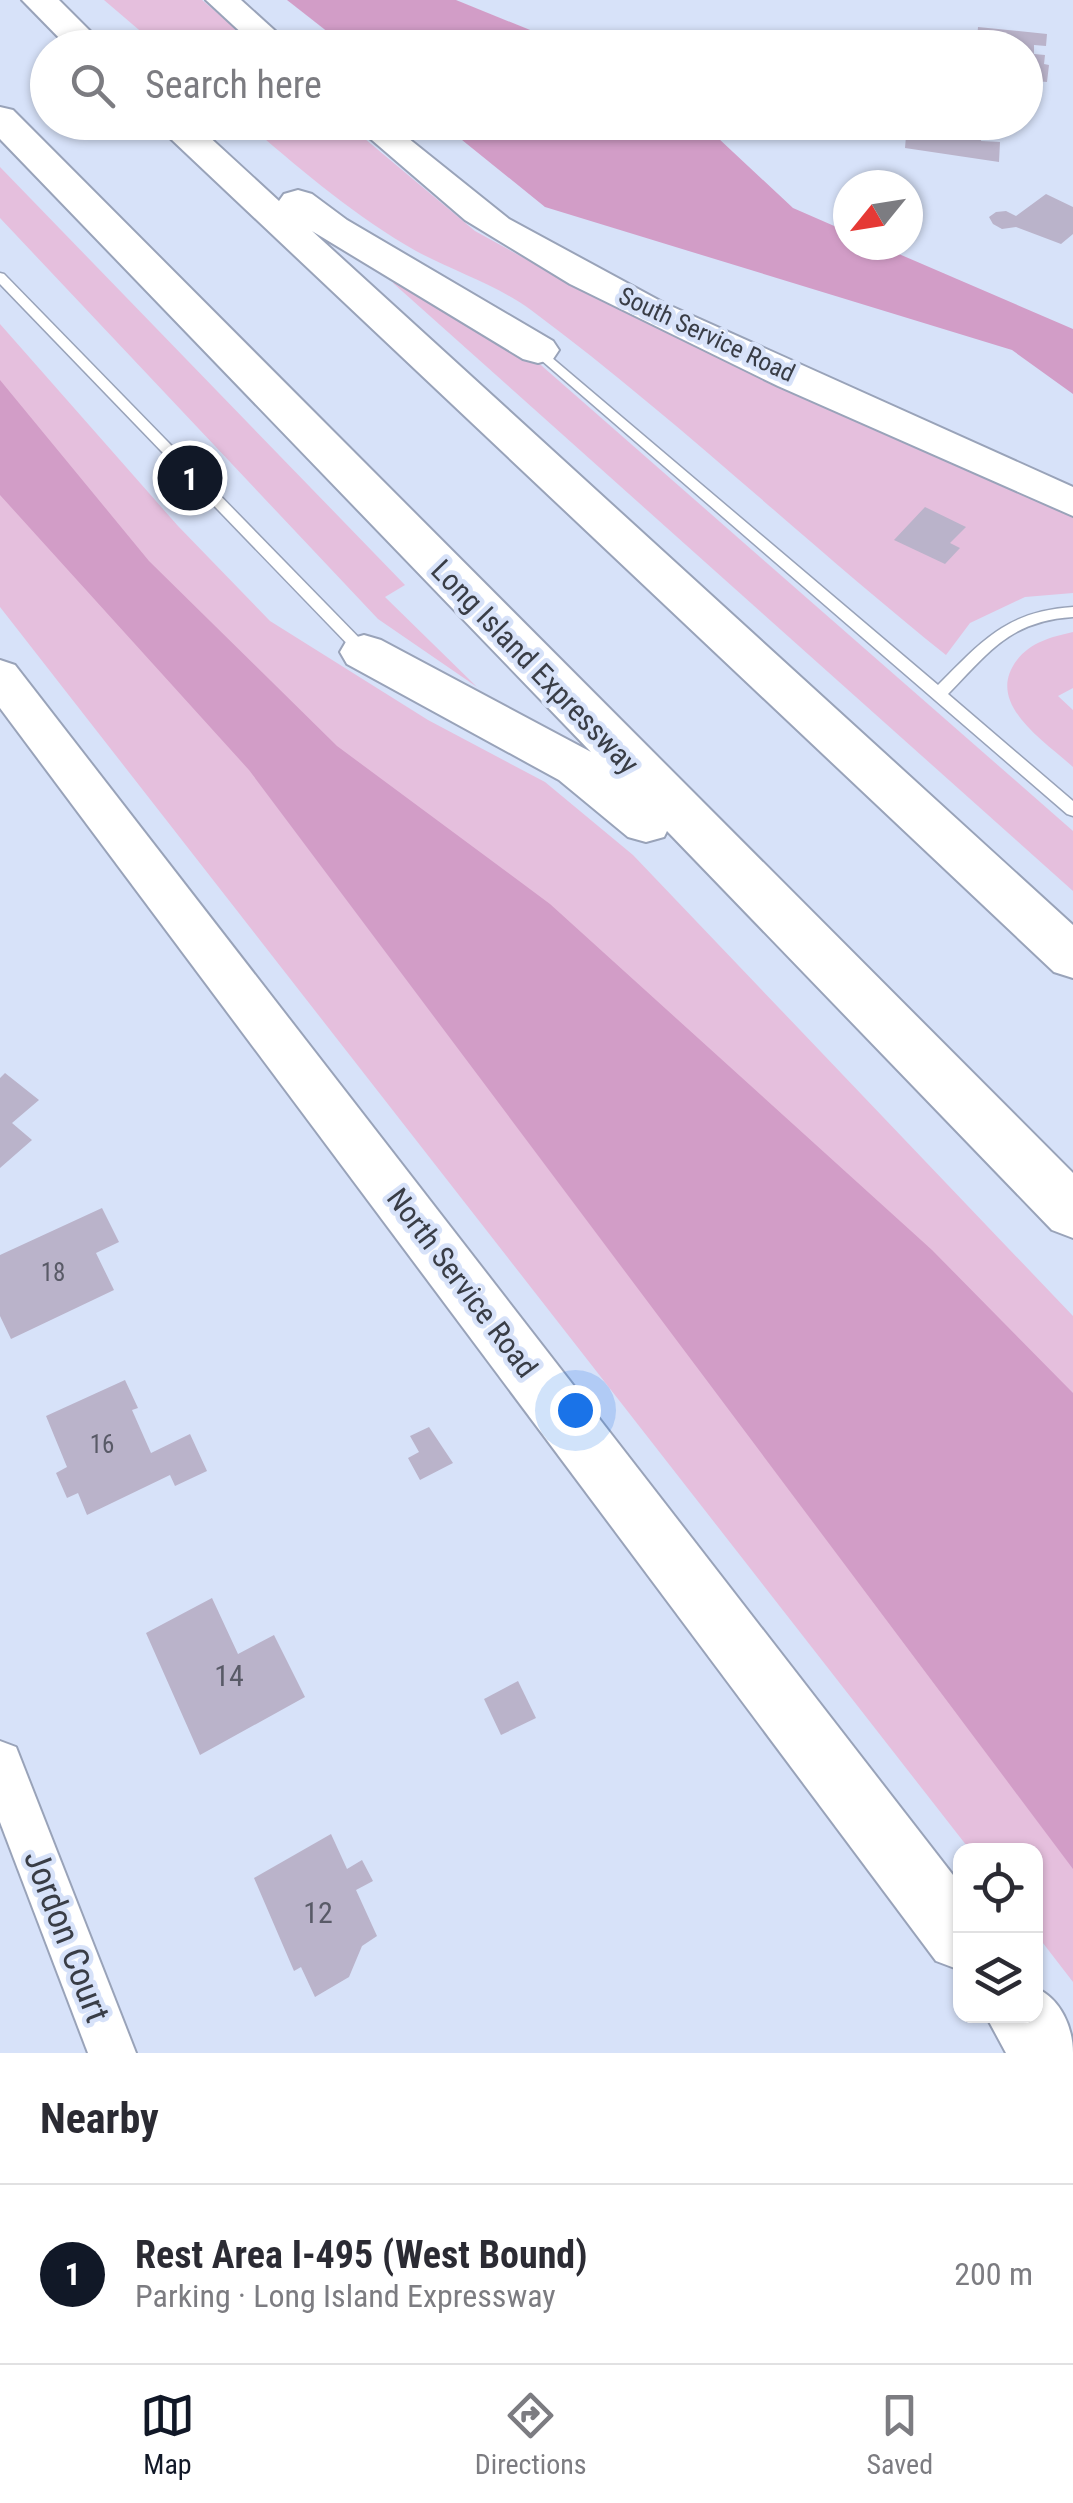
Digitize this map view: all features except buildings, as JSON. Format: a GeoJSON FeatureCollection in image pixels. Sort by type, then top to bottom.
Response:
{"type":"FeatureCollection","features":[{"type":"Feature","properties":{"kind":"highway"},"geometry":{"type":"LineString","coordinates":[[39,0],[71,30]]}},
{"type":"Feature","properties":{"kind":"highway","name":"Long Island Expressway"},"geometry":{"type":"LineString","coordinates":[[0,118],[844,983],[1073,1212]]}},
{"type":"Feature","properties":{"kind":"highway"},"geometry":{"type":"LineString","coordinates":[[190,140],[1073,957]]}},
{"type":"Feature","properties":{"kind":"highway"},"geometry":{"type":"LineString","coordinates":[[208,140],[333,228],[538,350]]}},
{"type":"Feature","properties":{"kind":"highway"},"geometry":{"type":"LineString","coordinates":[[364,652],[577,767],[844,983]]}},
{"type":"Feature","properties":{"kind":"main road"},"geometry":{"type":"LineString","coordinates":[[222,0],[257,30]]}},
{"type":"Feature","properties":{"kind":"main road","name":"South Service Road"},"geometry":{"type":"LineString","coordinates":[[388,140],[445,189],[514,238],[653,312],[1073,503]]}},
{"type":"Feature","properties":{"kind":"main road","name":"North Service Road"},"geometry":{"type":"LineString","coordinates":[[0,676],[957,1933]]}},
{"type":"Feature","properties":{"kind":"main road"},"geometry":{"type":"LineString","coordinates":[[1025,2023],[1049,2053]]}},
{"type":"Feature","properties":{"kind":"street","name":"Jordon Court"},"geometry":{"type":"LineString","coordinates":[[0,1763],[112,2053]]}},
{"type":"Feature","properties":{"kind":"lane"},"geometry":{"type":"LineString","coordinates":[[0,277],[364,652]]}},
{"type":"Feature","properties":{"kind":"lane"},"geometry":{"type":"LineString","coordinates":[[538,350],[1073,810]]}},
{"type":"Feature","properties":{"kind":"lane"},"geometry":{"type":"LineString","coordinates":[[939,694],[1008,626],[1030,615],[1073,612]]}},
{"type":"Feature","properties":{"kind":"shaded area"},"geometry":{"type":"Polygon","coordinates":[[[104,0],[202,0],[238,30],[139,30],[104,0]]]}},
{"type":"Feature","properties":{"kind":"shaded area"},"geometry":{"type":"Polygon","coordinates":[[[287,0],[456,0],[530,30],[325,30],[287,0]]]}},
{"type":"Feature","properties":{"kind":"shaded area"},"geometry":{"type":"Polygon","coordinates":[[[266,140],[366,140],[475,231],[580,289],[1073,516],[1073,593],[1025,597],[970,623],[946,655],[637,393],[531,310],[393,237],[328,191],[266,140]]]}},
{"type":"Feature","properties":{"kind":"shaded area"},"geometry":{"type":"Polygon","coordinates":[[[462,140],[720,140],[793,208],[833,225],[833,260],[913,260],[1073,329],[1073,394],[1012,350],[545,207],[462,140]]]}},
{"type":"Feature","properties":{"kind":"shaded area"},"geometry":{"type":"Polygon","coordinates":[[[0,167],[405,585],[385,597],[477,687],[378,619],[0,218],[0,167]]]}},
{"type":"Feature","properties":{"kind":"shaded area"},"geometry":{"type":"Polygon","coordinates":[[[409,280],[526,352],[1073,831],[1073,891],[393,283],[409,280]]]}},
{"type":"Feature","properties":{"kind":"shaded area"},"geometry":{"type":"Polygon","coordinates":[[[0,324],[178,526],[270,621],[428,720],[545,782],[633,855],[1073,1316],[1073,1982],[1043,1943],[1043,1843],[965,1843],[0,607],[0,324]]]}},
{"type":"Feature","properties":{"kind":"shaded area"},"geometry":{"type":"Polygon","coordinates":[[[0,380],[149,561],[337,746],[550,904],[932,1250],[1073,1393],[1073,1869],[249,770],[0,495],[0,380]]]}},
{"type":"Feature","properties":{"kind":"shaded area"},"geometry":{"type":"Polygon","coordinates":[[[1073,632],[1073,688],[1058,696],[1073,710],[1073,767],[1021,719],[1008,691],[1009,676],[1023,654],[1042,641],[1073,632]]]}},
{"type":"Feature","properties":{"kind":"place","name":"Rest Area I-495 (West Bound)"},"geometry":{"type":"Point","coordinates":[190,478]}}]}
